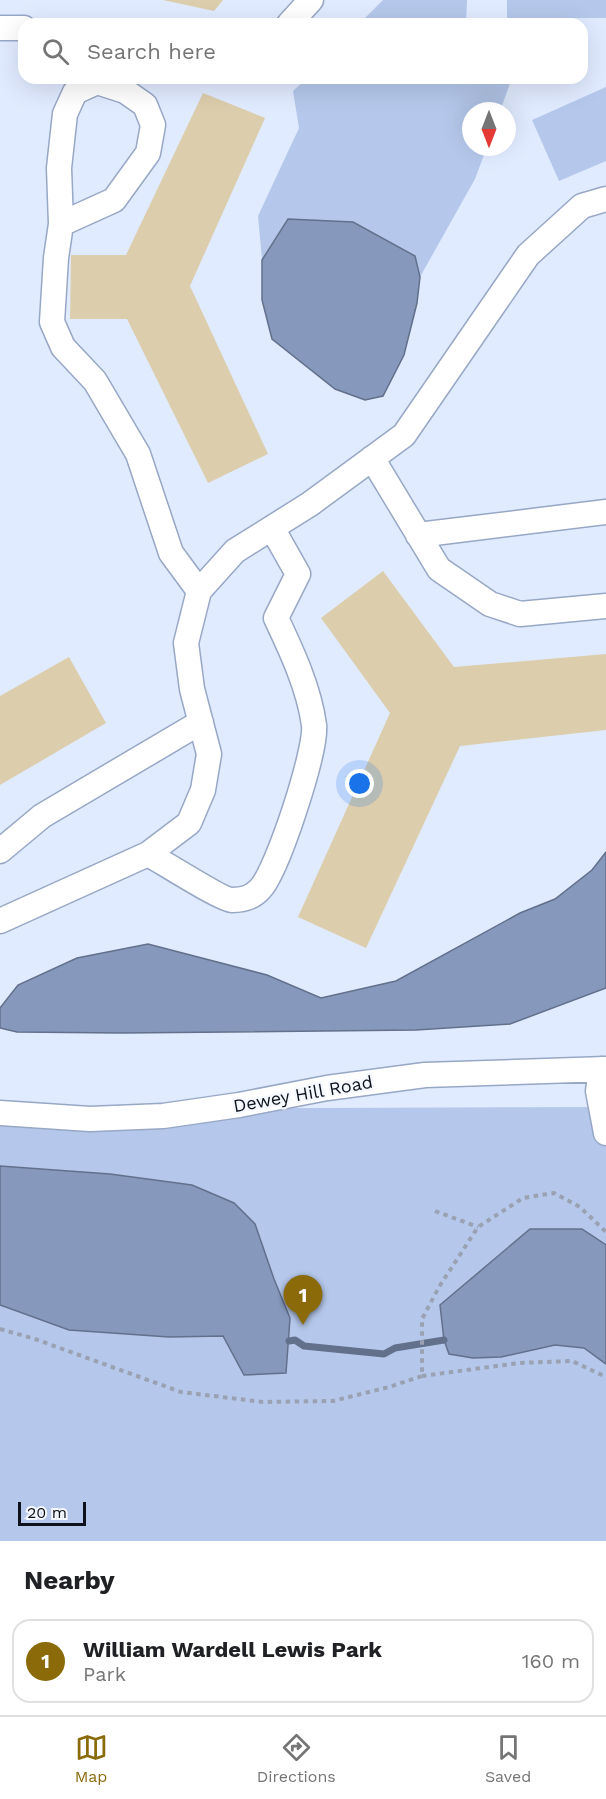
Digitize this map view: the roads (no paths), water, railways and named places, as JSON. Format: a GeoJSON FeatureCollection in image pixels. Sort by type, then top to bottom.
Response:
{"type":"FeatureCollection","features":[{"type":"Feature","properties":{"kind":"street"},"geometry":{"type":"LineString","coordinates":[[294,18],[311,0]]}},
{"type":"Feature","properties":{"kind":"street"},"geometry":{"type":"LineString","coordinates":[[0,28],[18,28]]}},
{"type":"Feature","properties":{"kind":"street"},"geometry":{"type":"LineString","coordinates":[[93,84],[75,93],[65,114],[59,168],[61,224],[56,258],[52,322],[63,348],[95,381],[138,454],[171,553],[199,591]]}},
{"type":"Feature","properties":{"kind":"street"},"geometry":{"type":"LineString","coordinates":[[61,224],[114,200],[148,153],[153,125],[145,105],[125,91],[103,84]]}},
{"type":"Feature","properties":{"kind":"street"},"geometry":{"type":"LineString","coordinates":[[0,921],[148,854],[189,823],[203,790],[209,754],[192,689],[186,643],[199,591],[235,551],[310,504],[404,435],[528,255],[582,206],[606,199]]}},
{"type":"Feature","properties":{"kind":"street"},"geometry":{"type":"LineString","coordinates":[[372,458],[439,569],[490,604],[520,614],[606,606]]}},
{"type":"Feature","properties":{"kind":"street"},"geometry":{"type":"LineString","coordinates":[[418,534],[606,512]]}},
{"type":"Feature","properties":{"kind":"street"},"geometry":{"type":"LineString","coordinates":[[148,854],[228,900],[248,899],[262,888],[280,851],[308,770],[314,727],[301,672],[276,618],[298,574],[272,528]]}},
{"type":"Feature","properties":{"kind":"street"},"geometry":{"type":"LineString","coordinates":[[0,851],[42,816],[201,722]]}},
{"type":"Feature","properties":{"kind":"street"},"geometry":{"type":"LineString","coordinates":[[603,1069],[598,1091],[606,1134]]}},
{"type":"Feature","properties":{"kind":"street","name":"Dewey Hill Road"},"geometry":{"type":"LineString","coordinates":[[0,1113],[90,1119],[162,1116],[239,1105],[327,1088],[424,1075],[603,1069]]}},
{"type":"Feature","properties":{"kind":"waterway"},"geometry":{"type":"LineString","coordinates":[[289,1341],[295,1340],[304,1346],[384,1354],[395,1348],[444,1340]]}},
{"type":"Feature","properties":{"kind":"place","name":"William Wardell Lewis Park"},"geometry":{"type":"Point","coordinates":[303,1325]}}]}
